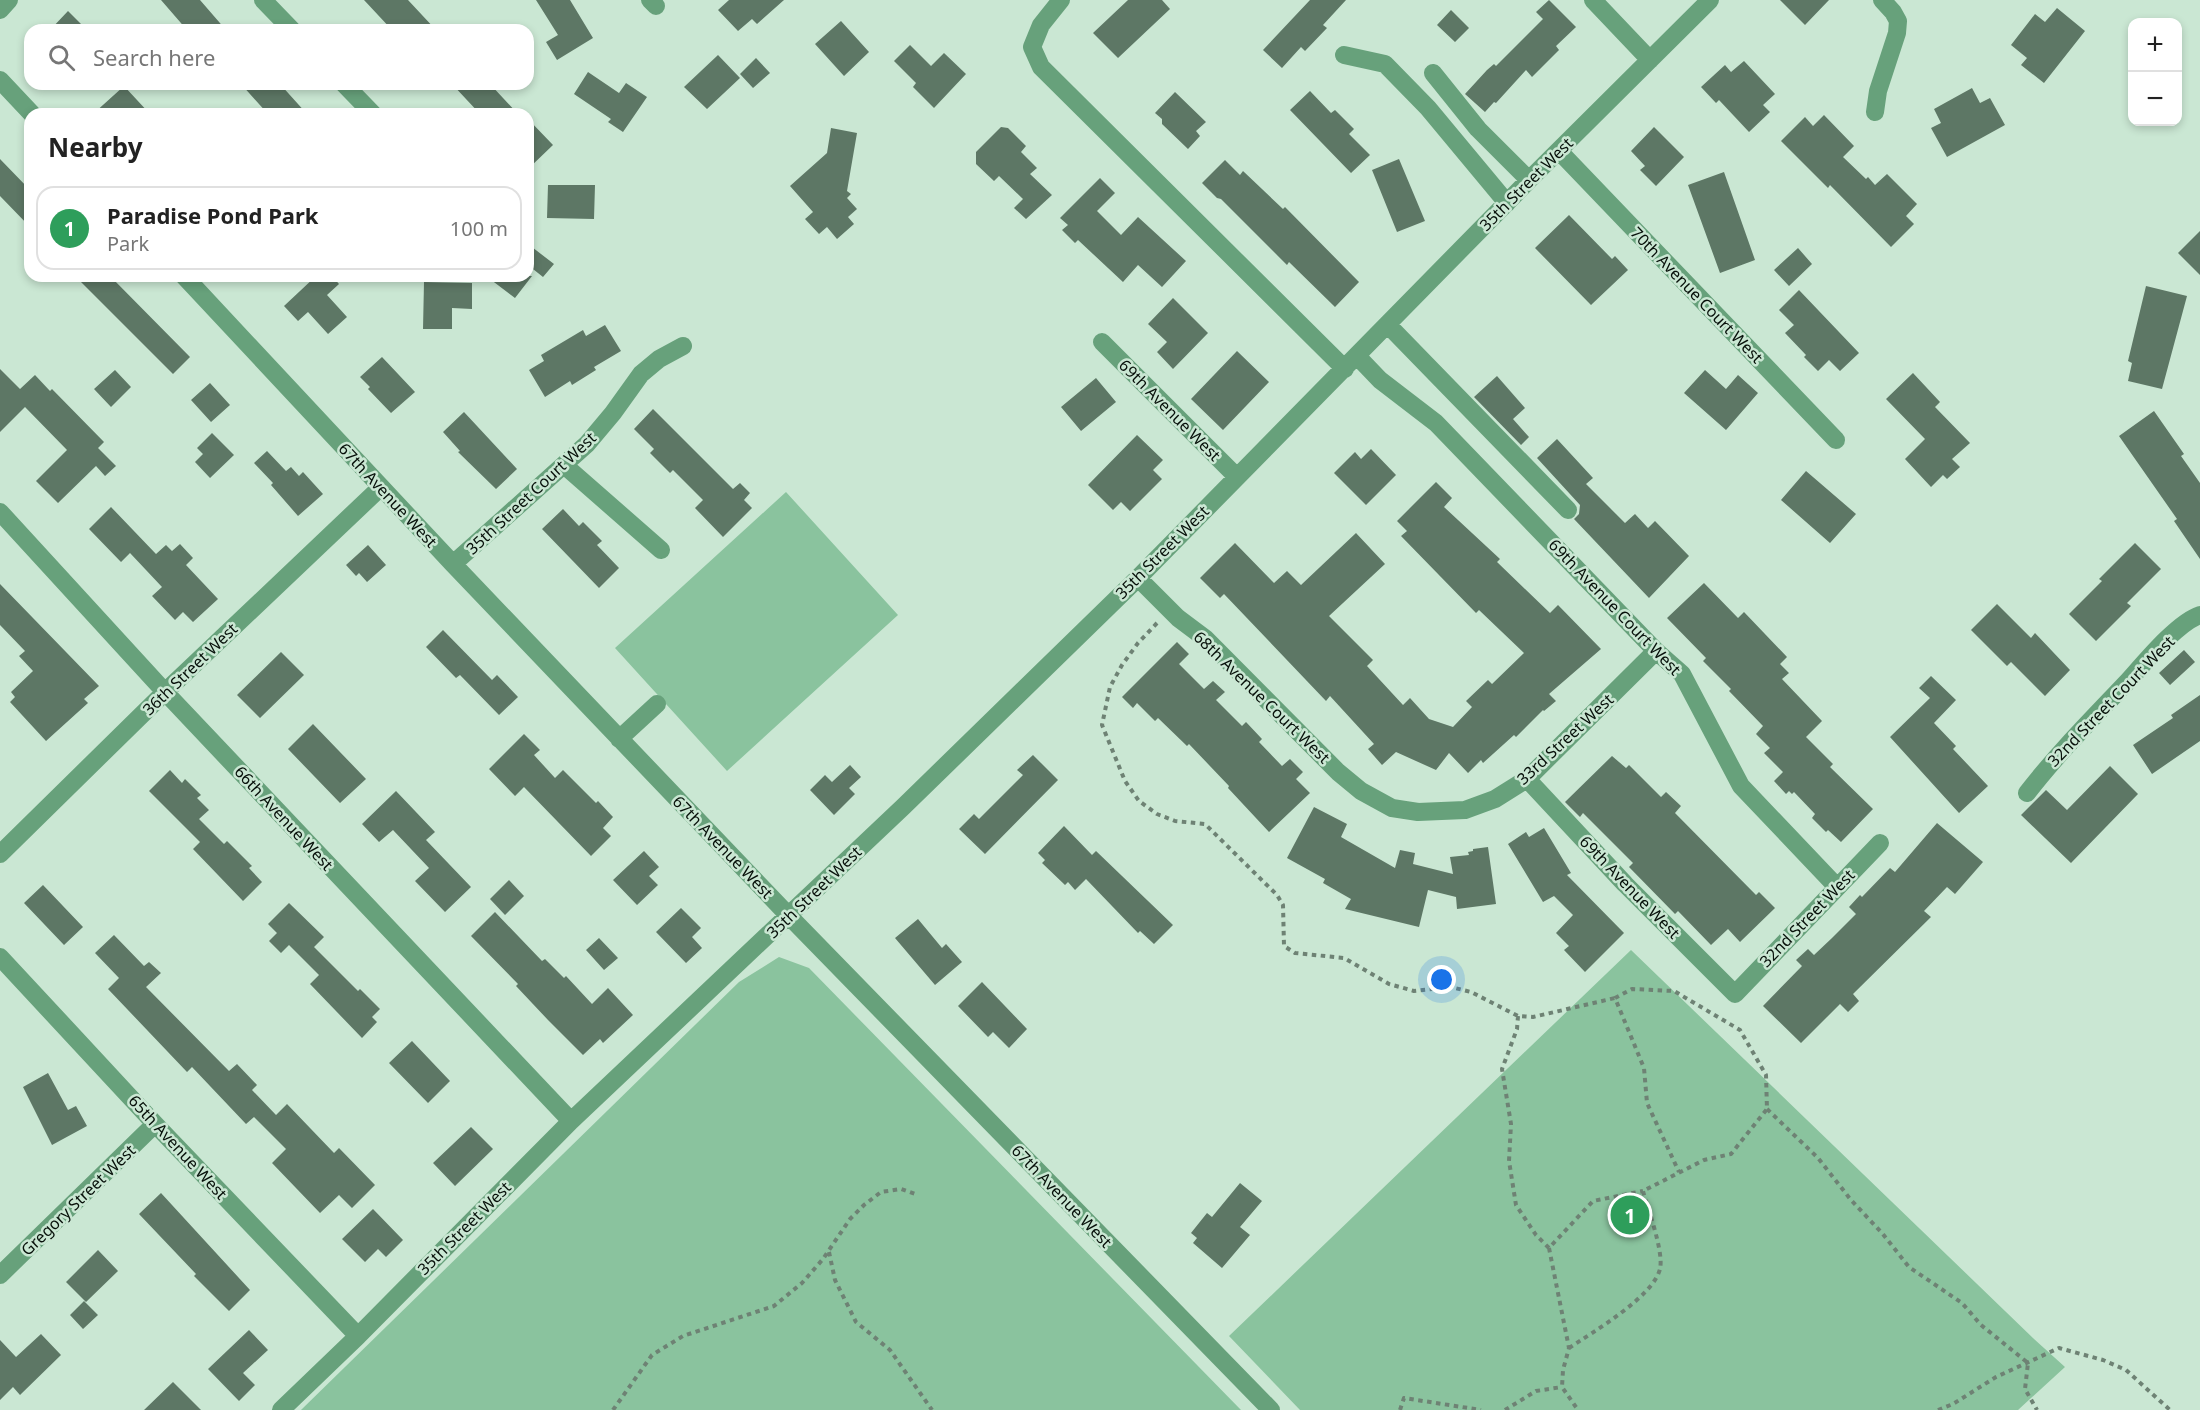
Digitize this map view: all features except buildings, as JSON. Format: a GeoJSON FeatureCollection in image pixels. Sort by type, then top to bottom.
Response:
{"type":"FeatureCollection","features":[{"type":"Feature","properties":{"kind":"street"},"geometry":{"type":"LineString","coordinates":[[0,9],[9,0]]}},
{"type":"Feature","properties":{"kind":"street"},"geometry":{"type":"LineString","coordinates":[[263,0],[286,24]]}},
{"type":"Feature","properties":{"kind":"street"},"geometry":{"type":"LineString","coordinates":[[1061,0],[1041,25],[1032,47],[1041,66],[1345,369]]}},
{"type":"Feature","properties":{"kind":"street"},"geometry":{"type":"LineString","coordinates":[[1593,0],[1650,60]]}},
{"type":"Feature","properties":{"kind":"street","name":"35th Street West"},"geometry":{"type":"LineString","coordinates":[[280,1410],[358,1336],[571,1120],[789,916],[1138,578],[1529,180],[1710,0]]}},
{"type":"Feature","properties":{"kind":"street"},"geometry":{"type":"LineString","coordinates":[[1875,112],[1878,91],[1897,33],[1898,21],[1882,0]]}},
{"type":"Feature","properties":{"kind":"street"},"geometry":{"type":"LineString","coordinates":[[1344,55],[1385,64],[1428,108],[1507,203]]}},
{"type":"Feature","properties":{"kind":"street"},"geometry":{"type":"LineString","coordinates":[[1432,74],[1478,129],[1529,180]]}},
{"type":"Feature","properties":{"kind":"street"},"geometry":{"type":"LineString","coordinates":[[0,80],[26,108]]}},
{"type":"Feature","properties":{"kind":"street"},"geometry":{"type":"LineString","coordinates":[[350,90],[367,108]]}},
{"type":"Feature","properties":{"kind":"street","name":"70th Avenue Court West"},"geometry":{"type":"LineString","coordinates":[[1559,150],[1836,440]]}},
{"type":"Feature","properties":{"kind":"street","name":"67th Avenue West"},"geometry":{"type":"LineString","coordinates":[[190,282],[619,739],[1271,1410]]}},
{"type":"Feature","properties":{"kind":"street"},"geometry":{"type":"LineString","coordinates":[[1388,325],[1568,510]]}},
{"type":"Feature","properties":{"kind":"street","name":"69th Avenue West"},"geometry":{"type":"LineString","coordinates":[[1102,342],[1237,477]]}},
{"type":"Feature","properties":{"kind":"street","name":"35th Street Court West"},"geometry":{"type":"LineString","coordinates":[[453,564],[587,444],[640,374],[658,359],[683,346]]}},
{"type":"Feature","properties":{"kind":"street","name":"69th Avenue Court West"},"geometry":{"type":"LineString","coordinates":[[1357,356],[1380,380],[1436,423],[1656,651],[1682,674],[1741,786],[1837,887]]}},
{"type":"Feature","properties":{"kind":"street"},"geometry":{"type":"LineString","coordinates":[[564,465],[661,550]]}},
{"type":"Feature","properties":{"kind":"street","name":"36th Street West"},"geometry":{"type":"LineString","coordinates":[[0,854],[165,692],[381,487]]}},
{"type":"Feature","properties":{"kind":"street","name":"66th Avenue West"},"geometry":{"type":"LineString","coordinates":[[0,512],[165,692],[571,1120]]}},
{"type":"Feature","properties":{"kind":"street","name":"68th Avenue Court West"},"geometry":{"type":"LineString","coordinates":[[1138,578],[1206,639],[1338,772],[1361,791],[1392,808]]}},
{"type":"Feature","properties":{"kind":"street","name":"32nd Street Court West"},"geometry":{"type":"LineString","coordinates":[[2027,793],[2048,766],[2154,653],[2192,618],[2200,615]]}},
{"type":"Feature","properties":{"kind":"street","name":"33rd Street West"},"geometry":{"type":"LineString","coordinates":[[1392,808],[1418,812],[1465,810],[1495,799],[1527,779],[1656,651]]}},
{"type":"Feature","properties":{"kind":"street"},"geometry":{"type":"LineString","coordinates":[[619,739],[657,704]]}},
{"type":"Feature","properties":{"kind":"street","name":"69th Avenue West"},"geometry":{"type":"LineString","coordinates":[[1527,779],[1625,884],[1734,994]]}},
{"type":"Feature","properties":{"kind":"street","name":"32nd Street West"},"geometry":{"type":"LineString","coordinates":[[1734,994],[1880,843]]}},
{"type":"Feature","properties":{"kind":"street","name":"65th Avenue West"},"geometry":{"type":"LineString","coordinates":[[0,957],[155,1124],[358,1336]]}},
{"type":"Feature","properties":{"kind":"street","name":"Gregory Street West"},"geometry":{"type":"LineString","coordinates":[[0,1275],[155,1124]]}},
{"type":"Feature","properties":{"kind":"path"},"geometry":{"type":"LineString","coordinates":[[1170,609],[1122,665],[1110,687],[1102,725],[1125,781],[1139,801],[1157,814],[1175,821],[1205,824],[1277,895],[1283,905],[1284,946],[1295,953],[1344,958],[1389,984],[1414,991],[1451,987],[1471,992],[1518,1016],[1533,1017],[1616,998],[1632,988],[1674,991],[1740,1030],[1766,1075],[1767,1110],[1731,1154],[1704,1160],[1643,1191],[1593,1201],[1549,1248]]}},
{"type":"Feature","properties":{"kind":"path"},"geometry":{"type":"LineString","coordinates":[[1616,998],[1644,1068],[1647,1103],[1680,1172]]}},
{"type":"Feature","properties":{"kind":"path"},"geometry":{"type":"LineString","coordinates":[[1518,1016],[1517,1029],[1502,1069],[1510,1124],[1509,1161],[1516,1206],[1536,1235],[1549,1248],[1569,1348],[1563,1370],[1562,1387],[1578,1410]]}},
{"type":"Feature","properties":{"kind":"path"},"geometry":{"type":"LineString","coordinates":[[1767,1110],[1818,1158],[1909,1267],[1962,1303],[1981,1325],[2028,1363]]}},
{"type":"Feature","properties":{"kind":"path"},"geometry":{"type":"LineString","coordinates":[[613,1410],[652,1355],[683,1336],[774,1306],[802,1283],[850,1219],[882,1192],[901,1189],[918,1195]]}},
{"type":"Feature","properties":{"kind":"path"},"geometry":{"type":"LineString","coordinates":[[1569,1348],[1617,1317],[1652,1284],[1660,1268],[1657,1239],[1643,1191]]}},
{"type":"Feature","properties":{"kind":"path"},"geometry":{"type":"LineString","coordinates":[[828,1251],[835,1280],[856,1322],[890,1350],[932,1410]]}},
{"type":"Feature","properties":{"kind":"path"},"geometry":{"type":"LineString","coordinates":[[1938,1410],[1953,1404],[1996,1377],[2059,1348],[2096,1358],[2126,1370],[2170,1410]]}},
{"type":"Feature","properties":{"kind":"path"},"geometry":{"type":"LineString","coordinates":[[2028,1363],[2025,1389],[2037,1410]]}},
{"type":"Feature","properties":{"kind":"path"},"geometry":{"type":"LineString","coordinates":[[1505,1410],[1536,1391],[1562,1387]]}},
{"type":"Feature","properties":{"kind":"path"},"geometry":{"type":"LineString","coordinates":[[1400,1410],[1404,1398],[1480,1410]]}},
{"type":"Feature","properties":{"kind":"green space"},"geometry":{"type":"Polygon","coordinates":[[[786,492],[898,615],[727,771],[615,648],[786,492]]]}},
{"type":"Feature","properties":{"kind":"green space"},"geometry":{"type":"Polygon","coordinates":[[[1631,950],[2065,1367],[2018,1410],[1300,1410],[1229,1336],[1631,950]]]}},
{"type":"Feature","properties":{"kind":"green space"},"geometry":{"type":"Polygon","coordinates":[[[779,957],[809,968],[1241,1410],[301,1410],[739,982],[779,957]]]}},
{"type":"Feature","properties":{"kind":"place","name":"Paradise Pond Park"},"geometry":{"type":"Point","coordinates":[1630,1215]}}]}
